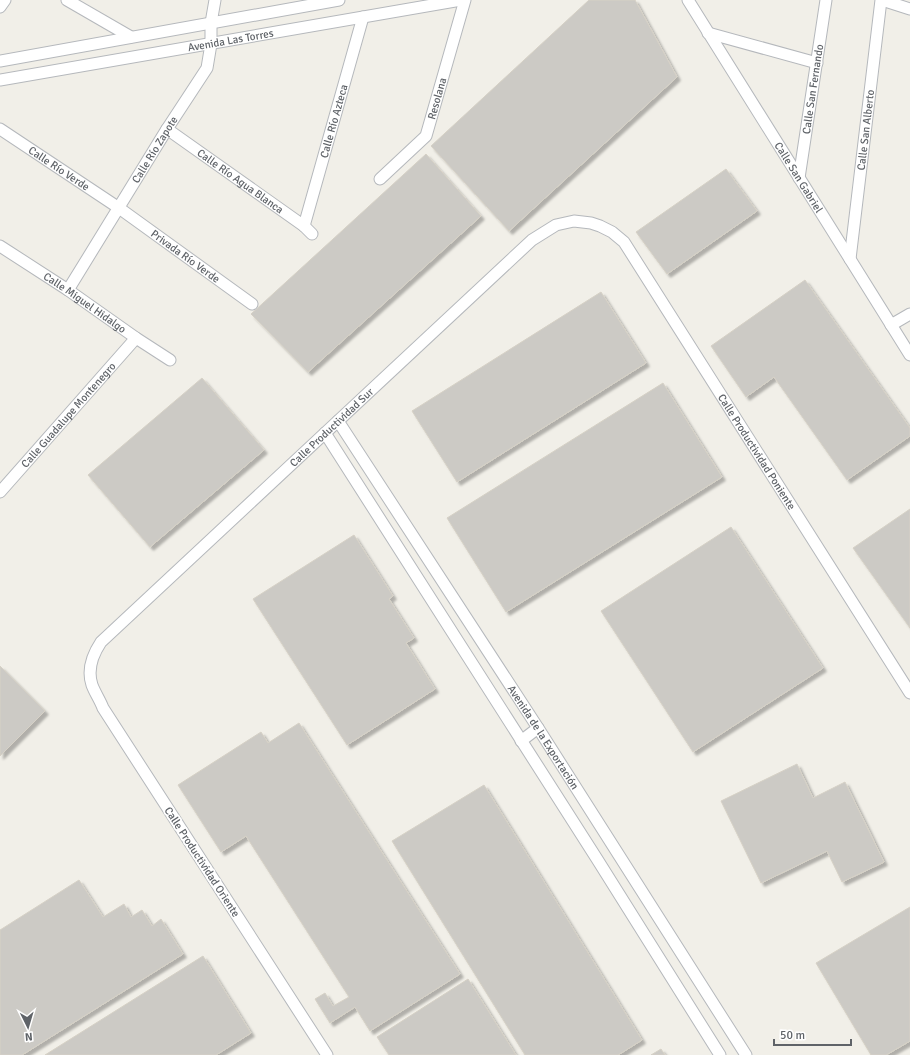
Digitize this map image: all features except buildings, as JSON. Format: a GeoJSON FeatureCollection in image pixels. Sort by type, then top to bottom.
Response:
{"type":"FeatureCollection","features":[{"type":"Feature","properties":{"kind":"street"},"geometry":{"type":"LineString","coordinates":[[0,7],[5,0]]}},
{"type":"Feature","properties":{"kind":"street"},"geometry":{"type":"LineString","coordinates":[[67,0],[131,37]]}},
{"type":"Feature","properties":{"kind":"street","name":"Calle Río Zapote"},"geometry":{"type":"LineString","coordinates":[[68,290],[167,129],[207,68],[211,44],[211,23],[215,0]]}},
{"type":"Feature","properties":{"kind":"street","name":"Avenida Las Torres"},"geometry":{"type":"LineString","coordinates":[[0,61],[339,0]]}},
{"type":"Feature","properties":{"kind":"street","name":"Avenida Las Torres"},"geometry":{"type":"LineString","coordinates":[[0,80],[461,0]]}},
{"type":"Feature","properties":{"kind":"street","name":"Resolana"},"geometry":{"type":"LineString","coordinates":[[380,179],[426,136],[464,0]]}},
{"type":"Feature","properties":{"kind":"street","name":"Calle San Gabriel"},"geometry":{"type":"LineString","coordinates":[[688,0],[910,355]]}},
{"type":"Feature","properties":{"kind":"street","name":"Calle San Fernando"},"geometry":{"type":"LineString","coordinates":[[799,178],[826,0]]}},
{"type":"Feature","properties":{"kind":"street"},"geometry":{"type":"LineString","coordinates":[[882,0],[910,9]]}},
{"type":"Feature","properties":{"kind":"street","name":"Calle San Alberto"},"geometry":{"type":"LineString","coordinates":[[850,259],[882,0]]}},
{"type":"Feature","properties":{"kind":"street","name":"Calle Río Azteca"},"geometry":{"type":"LineString","coordinates":[[308,230],[363,17]]}},
{"type":"Feature","properties":{"kind":"street"},"geometry":{"type":"LineString","coordinates":[[708,33],[817,63]]}},
{"type":"Feature","properties":{"kind":"street","name":"Calle Río Verde"},"geometry":{"type":"LineString","coordinates":[[0,129],[119,208]]}},
{"type":"Feature","properties":{"kind":"street","name":"Calle Río Agua Blanca"},"geometry":{"type":"LineString","coordinates":[[167,129],[308,230]]}},
{"type":"Feature","properties":{"kind":"street","name":"Privada Río Verde"},"geometry":{"type":"LineString","coordinates":[[119,208],[252,304]]}},
{"type":"Feature","properties":{"kind":"street","name":"Calle Productividad Sur"},"geometry":{"type":"LineString","coordinates":[[91,664],[94,653],[101,642],[532,240],[556,225],[574,221],[591,223]]}},
{"type":"Feature","properties":{"kind":"street","name":"Calle Productividad Poniente"},"geometry":{"type":"LineString","coordinates":[[591,223],[612,232],[624,242],[910,693]]}},
{"type":"Feature","properties":{"kind":"street","name":"Calle Miguel Hidalgo"},"geometry":{"type":"LineString","coordinates":[[0,246],[68,290],[170,360]]}},
{"type":"Feature","properties":{"kind":"street"},"geometry":{"type":"LineString","coordinates":[[891,325],[910,314]]}},
{"type":"Feature","properties":{"kind":"street","name":"Calle Guadalupe Montenegro"},"geometry":{"type":"LineString","coordinates":[[0,492],[136,338]]}},
{"type":"Feature","properties":{"kind":"street","name":"Avenida de la Exportación"},"geometry":{"type":"LineString","coordinates":[[338,421],[538,728],[746,1055]]}},
{"type":"Feature","properties":{"kind":"street","name":"Avenida de la Exportación"},"geometry":{"type":"LineString","coordinates":[[325,433],[597,859],[720,1055]]}},
{"type":"Feature","properties":{"kind":"street","name":"Calle Productividad Oriente"},"geometry":{"type":"LineString","coordinates":[[91,664],[92,684],[103,708],[327,1055]]}},
{"type":"Feature","properties":{"kind":"street"},"geometry":{"type":"LineString","coordinates":[[521,740],[538,728]]}}]}
